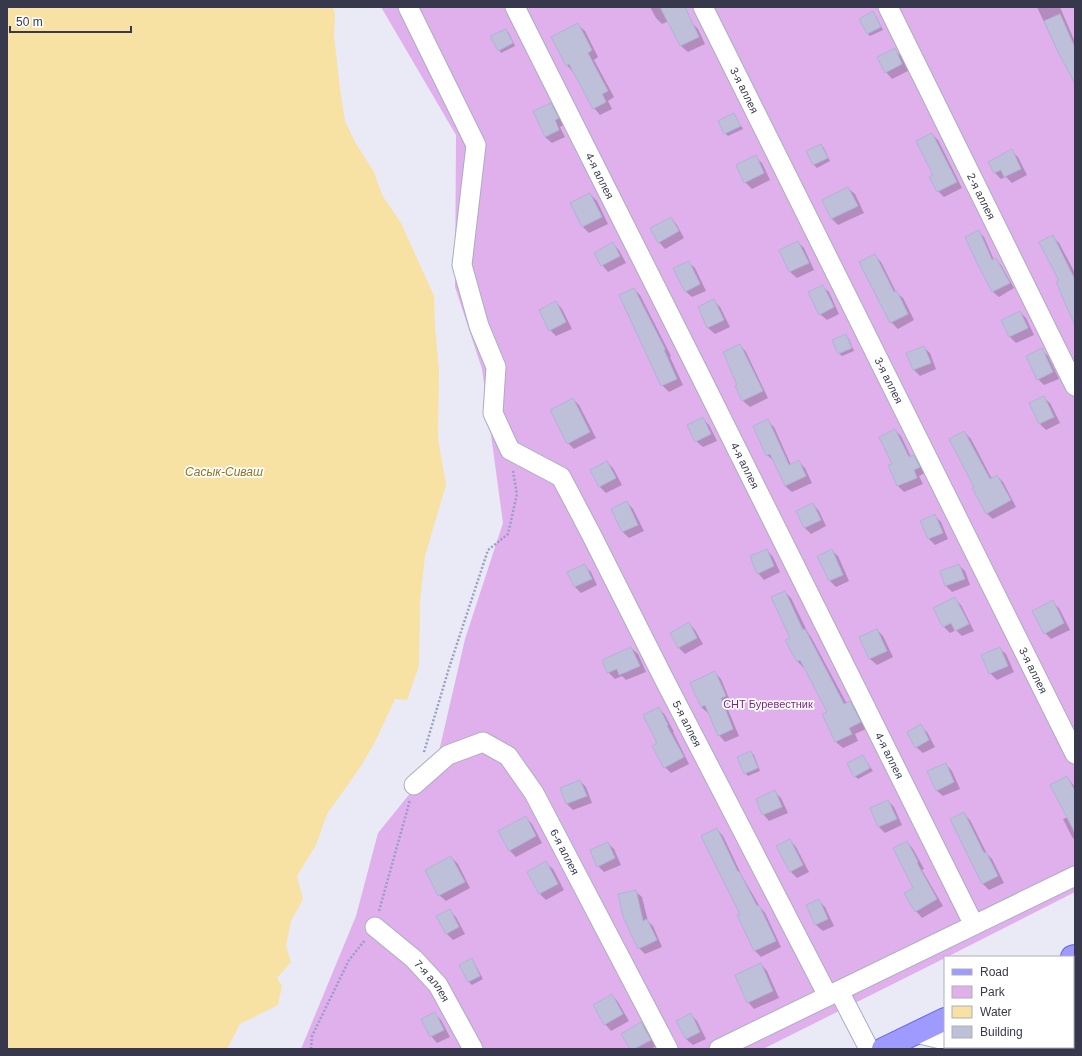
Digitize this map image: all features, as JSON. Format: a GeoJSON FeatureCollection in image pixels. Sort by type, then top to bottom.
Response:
{"type":"FeatureCollection","features":[{"type":"Feature","properties":{"kind":"main road"},"geometry":{"type":"LineString","coordinates":[[883,1049],[944,1019]]}},
{"type":"Feature","properties":{"kind":"lane"},"geometry":{"type":"LineString","coordinates":[[408,7],[476,145],[462,264],[479,326],[496,367],[492,413],[510,449]]}},
{"type":"Feature","properties":{"kind":"lane","name":"4-я аллея"},"geometry":{"type":"LineString","coordinates":[[515,7],[974,925]]}},
{"type":"Feature","properties":{"kind":"lane","name":"3-я аллея"},"geometry":{"type":"LineString","coordinates":[[703,7],[1075,754]]}},
{"type":"Feature","properties":{"kind":"lane","name":"2-я аллея"},"geometry":{"type":"LineString","coordinates":[[888,7],[1075,386]]}},
{"type":"Feature","properties":{"kind":"lane","name":"5-я аллея"},"geometry":{"type":"LineString","coordinates":[[510,449],[561,478],[592,534],[662,675],[834,993],[869,1049]]}},
{"type":"Feature","properties":{"kind":"lane","name":"6-я аллея"},"geometry":{"type":"LineString","coordinates":[[414,785],[448,755],[483,742],[508,756],[534,793],[668,1049]]}},
{"type":"Feature","properties":{"kind":"lane"},"geometry":{"type":"LineString","coordinates":[[719,1049],[1075,876]]}},
{"type":"Feature","properties":{"kind":"lane","name":"7-я аллея"},"geometry":{"type":"LineString","coordinates":[[375,926],[414,959],[438,985],[473,1049]]}},
{"type":"Feature","properties":{"kind":"lane"},"geometry":{"type":"LineString","coordinates":[[916,1033],[944,1040]]}},
{"type":"Feature","properties":{"kind":"lane"},"geometry":{"type":"LineString","coordinates":[[974,1048],[985,1049]]}},
{"type":"Feature","properties":{"kind":"path"},"geometry":{"type":"LineString","coordinates":[[423,754],[488,550],[508,534],[517,494],[510,449]]}},
{"type":"Feature","properties":{"kind":"path"},"geometry":{"type":"LineString","coordinates":[[311,1049],[312,1036],[349,960],[375,926],[395,848],[414,785]]}},
{"type":"Feature","properties":{"kind":"green space","name":"СНТ Буревестник"},"geometry":{"type":"Polygon","coordinates":[[[381,7],[1075,7],[1075,892],[949,956],[944,956],[944,958],[763,1049],[301,1049],[356,916],[378,833],[437,760],[465,639],[503,523],[482,369],[455,287],[456,135],[381,7]]]}},
{"type":"Feature","properties":{"kind":"water","name":"Сасык-Сиваш"},"geometry":{"type":"Polygon","coordinates":[[[7,7],[333,7],[335,15],[334,35],[345,121],[355,142],[374,172],[382,195],[401,223],[434,296],[439,370],[438,438],[446,485],[425,556],[420,602],[419,666],[407,700],[395,699],[375,742],[361,766],[327,814],[316,845],[297,876],[303,899],[291,921],[286,946],[291,962],[277,978],[282,986],[278,1005],[240,1024],[227,1049],[7,1049],[7,7]]]}},
{"type":"Feature","properties":{"kind":"building"},"geometry":{"type":"Polygon","coordinates":[[[660,7],[685,7],[699,37],[680,46],[660,7]]]}},
{"type":"Feature","properties":{"kind":"building"},"geometry":{"type":"Polygon","coordinates":[[[873,11],[881,27],[867,34],[859,19],[873,11]]]}},
{"type":"Feature","properties":{"kind":"building"},"geometry":{"type":"Polygon","coordinates":[[[1060,14],[1075,48],[1075,84],[1044,21],[1060,14]]]}},
{"type":"Feature","properties":{"kind":"building"},"geometry":{"type":"Polygon","coordinates":[[[578,23],[592,50],[588,53],[608,91],[602,94],[606,102],[593,109],[569,64],[566,66],[551,37],[578,23]]]}},
{"type":"Feature","properties":{"kind":"building"},"geometry":{"type":"Polygon","coordinates":[[[506,29],[513,43],[498,51],[490,36],[506,29]]]}},
{"type":"Feature","properties":{"kind":"building"},"geometry":{"type":"Polygon","coordinates":[[[895,48],[902,64],[885,73],[877,57],[895,48]]]}},
{"type":"Feature","properties":{"kind":"building"},"geometry":{"type":"Polygon","coordinates":[[[551,103],[559,118],[555,120],[559,130],[545,137],[533,111],[551,103]]]}},
{"type":"Feature","properties":{"kind":"building"},"geometry":{"type":"Polygon","coordinates":[[[734,113],[741,126],[724,134],[718,121],[734,113]]]}},
{"type":"Feature","properties":{"kind":"building"},"geometry":{"type":"Polygon","coordinates":[[[932,133],[957,182],[937,192],[929,177],[933,175],[916,141],[932,133]]]}},
{"type":"Feature","properties":{"kind":"building"},"geometry":{"type":"Polygon","coordinates":[[[821,144],[828,158],[813,165],[806,151],[821,144]]]}},
{"type":"Feature","properties":{"kind":"building"},"geometry":{"type":"Polygon","coordinates":[[[1012,149],[1021,169],[1004,177],[1001,170],[994,173],[988,162],[1012,149]]]}},
{"type":"Feature","properties":{"kind":"building"},"geometry":{"type":"Polygon","coordinates":[[[756,155],[764,173],[744,183],[736,165],[756,155]]]}},
{"type":"Feature","properties":{"kind":"building"},"geometry":{"type":"Polygon","coordinates":[[[848,187],[858,206],[831,219],[822,200],[848,187]]]}},
{"type":"Feature","properties":{"kind":"building"},"geometry":{"type":"Polygon","coordinates":[[[590,193],[602,217],[582,227],[570,203],[590,193]]]}},
{"type":"Feature","properties":{"kind":"building"},"geometry":{"type":"Polygon","coordinates":[[[671,217],[679,231],[658,243],[650,228],[671,217]]]}},
{"type":"Feature","properties":{"kind":"building"},"geometry":{"type":"Polygon","coordinates":[[[979,230],[992,260],[996,258],[1010,283],[992,292],[965,237],[979,230]]]}},
{"type":"Feature","properties":{"kind":"building"},"geometry":{"type":"Polygon","coordinates":[[[1053,235],[1075,280],[1075,326],[1056,282],[1059,281],[1039,242],[1053,235]]]}},
{"type":"Feature","properties":{"kind":"building"},"geometry":{"type":"Polygon","coordinates":[[[798,241],[809,263],[789,272],[779,250],[798,241]]]}},
{"type":"Feature","properties":{"kind":"building"},"geometry":{"type":"Polygon","coordinates":[[[613,242],[620,256],[601,266],[594,253],[613,242]]]}},
{"type":"Feature","properties":{"kind":"building"},"geometry":{"type":"Polygon","coordinates":[[[875,254],[894,292],[897,291],[908,314],[890,323],[859,262],[875,254]]]}},
{"type":"Feature","properties":{"kind":"building"},"geometry":{"type":"Polygon","coordinates":[[[689,261],[700,284],[685,292],[673,268],[689,261]]]}},
{"type":"Feature","properties":{"kind":"building"},"geometry":{"type":"Polygon","coordinates":[[[823,285],[834,307],[819,315],[808,292],[823,285]]]}},
{"type":"Feature","properties":{"kind":"building"},"geometry":{"type":"Polygon","coordinates":[[[634,288],[665,349],[664,350],[677,379],[661,386],[619,295],[634,288]]]}},
{"type":"Feature","properties":{"kind":"building"},"geometry":{"type":"Polygon","coordinates":[[[714,299],[724,320],[707,328],[698,307],[714,299]]]}},
{"type":"Feature","properties":{"kind":"building"},"geometry":{"type":"Polygon","coordinates":[[[556,301],[566,322],[549,331],[539,310],[556,301]]]}},
{"type":"Feature","properties":{"kind":"building"},"geometry":{"type":"Polygon","coordinates":[[[1020,311],[1028,328],[1009,337],[1001,320],[1020,311]]]}},
{"type":"Feature","properties":{"kind":"building"},"geometry":{"type":"Polygon","coordinates":[[[846,334],[852,348],[838,354],[832,340],[846,334]]]}},
{"type":"Feature","properties":{"kind":"building"},"geometry":{"type":"Polygon","coordinates":[[[740,344],[763,391],[742,401],[723,352],[740,344]]]}},
{"type":"Feature","properties":{"kind":"building"},"geometry":{"type":"Polygon","coordinates":[[[924,346],[931,363],[913,370],[906,353],[924,346]]]}},
{"type":"Feature","properties":{"kind":"building"},"geometry":{"type":"Polygon","coordinates":[[[1042,348],[1053,372],[1037,380],[1026,356],[1042,348]]]}},
{"type":"Feature","properties":{"kind":"building"},"geometry":{"type":"Polygon","coordinates":[[[1044,396],[1054,417],[1039,424],[1029,403],[1044,396]]]}},
{"type":"Feature","properties":{"kind":"building"},"geometry":{"type":"Polygon","coordinates":[[[573,398],[590,432],[567,444],[550,410],[573,398]]]}},
{"type":"Feature","properties":{"kind":"building"},"geometry":{"type":"Polygon","coordinates":[[[703,417],[711,434],[695,442],[687,425],[703,417]]]}},
{"type":"Feature","properties":{"kind":"building"},"geometry":{"type":"Polygon","coordinates":[[[768,419],[789,465],[799,460],[806,476],[785,486],[770,454],[766,456],[753,426],[768,419]]]}},
{"type":"Feature","properties":{"kind":"building"},"geometry":{"type":"Polygon","coordinates":[[[895,429],[909,457],[914,455],[920,467],[914,470],[917,478],[897,486],[888,465],[892,464],[879,437],[895,429]]]}},
{"type":"Feature","properties":{"kind":"building"},"geometry":{"type":"Polygon","coordinates":[[[964,431],[990,479],[997,475],[1011,500],[986,514],[949,439],[964,431]]]}},
{"type":"Feature","properties":{"kind":"building"},"geometry":{"type":"Polygon","coordinates":[[[607,461],[616,478],[599,487],[590,470],[607,461]]]}},
{"type":"Feature","properties":{"kind":"building"},"geometry":{"type":"Polygon","coordinates":[[[627,501],[638,525],[622,532],[611,509],[627,501]]]}},
{"type":"Feature","properties":{"kind":"building"},"geometry":{"type":"Polygon","coordinates":[[[813,503],[821,520],[804,528],[796,511],[813,503]]]}},
{"type":"Feature","properties":{"kind":"building"},"geometry":{"type":"Polygon","coordinates":[[[935,514],[943,533],[928,539],[920,521],[935,514]]]}},
{"type":"Feature","properties":{"kind":"building"},"geometry":{"type":"Polygon","coordinates":[[[767,549],[774,566],[757,574],[750,556],[767,549]]]}},
{"type":"Feature","properties":{"kind":"building"},"geometry":{"type":"Polygon","coordinates":[[[832,549],[843,575],[829,581],[817,556],[832,549]]]}},
{"type":"Feature","properties":{"kind":"building"},"geometry":{"type":"Polygon","coordinates":[[[585,564],[592,579],[574,587],[567,572],[585,564]]]}},
{"type":"Feature","properties":{"kind":"building"},"geometry":{"type":"Polygon","coordinates":[[[959,564],[965,579],[945,586],[940,571],[959,564]]]}},
{"type":"Feature","properties":{"kind":"building"},"geometry":{"type":"Polygon","coordinates":[[[785,591],[803,630],[805,629],[844,704],[850,701],[861,722],[849,728],[852,734],[835,742],[822,714],[827,712],[800,660],[797,662],[785,640],[790,638],[771,597],[785,591]]]}},
{"type":"Feature","properties":{"kind":"building"},"geometry":{"type":"Polygon","coordinates":[[[955,597],[969,624],[955,631],[951,623],[943,627],[933,608],[955,597]]]}},
{"type":"Feature","properties":{"kind":"building"},"geometry":{"type":"Polygon","coordinates":[[[1053,600],[1064,623],[1044,634],[1032,611],[1053,600]]]}},
{"type":"Feature","properties":{"kind":"building"},"geometry":{"type":"Polygon","coordinates":[[[689,622],[697,638],[678,648],[670,633],[689,622]]]}},
{"type":"Feature","properties":{"kind":"building"},"geometry":{"type":"Polygon","coordinates":[[[877,629],[887,651],[869,659],[859,637],[877,629]]]}},
{"type":"Feature","properties":{"kind":"building"},"geometry":{"type":"Polygon","coordinates":[[[631,647],[640,666],[619,675],[617,669],[607,673],[602,660],[631,647]]]}},
{"type":"Feature","properties":{"kind":"building"},"geometry":{"type":"Polygon","coordinates":[[[1000,647],[1008,666],[989,674],[981,655],[1000,647]]]}},
{"type":"Feature","properties":{"kind":"building"},"geometry":{"type":"Polygon","coordinates":[[[715,671],[726,696],[721,698],[733,729],[718,736],[705,705],[701,707],[690,683],[715,671]]]}},
{"type":"Feature","properties":{"kind":"building"},"geometry":{"type":"Polygon","coordinates":[[[659,707],[668,725],[667,726],[684,757],[664,768],[652,746],[657,743],[643,715],[659,707]]]}},
{"type":"Feature","properties":{"kind":"building"},"geometry":{"type":"Polygon","coordinates":[[[921,724],[929,740],[915,748],[907,732],[921,724]]]}},
{"type":"Feature","properties":{"kind":"building"},"geometry":{"type":"Polygon","coordinates":[[[751,751],[758,768],[744,774],[737,757],[751,751]]]}},
{"type":"Feature","properties":{"kind":"building"},"geometry":{"type":"Polygon","coordinates":[[[863,755],[870,768],[854,777],[847,763],[863,755]]]}},
{"type":"Feature","properties":{"kind":"building"},"geometry":{"type":"Polygon","coordinates":[[[946,763],[954,782],[936,791],[927,771],[946,763]]]}},
{"type":"Feature","properties":{"kind":"building"},"geometry":{"type":"Polygon","coordinates":[[[1067,776],[1075,791],[1075,833],[1050,785],[1067,776]]]}},
{"type":"Feature","properties":{"kind":"building"},"geometry":{"type":"Polygon","coordinates":[[[580,780],[587,796],[566,804],[560,788],[580,780]]]}},
{"type":"Feature","properties":{"kind":"building"},"geometry":{"type":"Polygon","coordinates":[[[775,790],[782,807],[762,815],[756,799],[775,790]]]}},
{"type":"Feature","properties":{"kind":"building"},"geometry":{"type":"Polygon","coordinates":[[[888,800],[897,819],[878,827],[870,808],[888,800]]]}},
{"type":"Feature","properties":{"kind":"building"},"geometry":{"type":"Polygon","coordinates":[[[964,812],[984,853],[986,852],[998,876],[982,884],[950,819],[964,812]]]}},
{"type":"Feature","properties":{"kind":"building"},"geometry":{"type":"Polygon","coordinates":[[[526,816],[536,836],[509,851],[498,831],[526,816]]]}},
{"type":"Feature","properties":{"kind":"building"},"geometry":{"type":"Polygon","coordinates":[[[717,828],[738,872],[739,871],[757,906],[759,905],[776,941],[754,951],[737,915],[740,914],[701,836],[717,828]]]}},
{"type":"Feature","properties":{"kind":"building"},"geometry":{"type":"Polygon","coordinates":[[[790,839],[803,865],[790,872],[776,846],[790,839]]]}},
{"type":"Feature","properties":{"kind":"building"},"geometry":{"type":"Polygon","coordinates":[[[907,841],[918,862],[917,863],[937,899],[915,912],[904,893],[913,888],[893,848],[907,841]]]}},
{"type":"Feature","properties":{"kind":"building"},"geometry":{"type":"Polygon","coordinates":[[[608,842],[615,858],[597,867],[590,850],[608,842]]]}},
{"type":"Feature","properties":{"kind":"building"},"geometry":{"type":"Polygon","coordinates":[[[451,856],[465,882],[438,896],[425,870],[451,856]]]}},
{"type":"Feature","properties":{"kind":"building"},"geometry":{"type":"Polygon","coordinates":[[[546,861],[558,884],[539,894],[527,872],[546,861]]]}},
{"type":"Feature","properties":{"kind":"building"},"geometry":{"type":"Polygon","coordinates":[[[636,890],[643,921],[647,919],[657,940],[638,949],[623,917],[618,894],[636,890]]]}},
{"type":"Feature","properties":{"kind":"building"},"geometry":{"type":"Polygon","coordinates":[[[819,899],[828,919],[815,925],[806,905],[819,899]]]}},
{"type":"Feature","properties":{"kind":"building"},"geometry":{"type":"Polygon","coordinates":[[[450,909],[459,927],[446,934],[436,916],[450,909]]]}},
{"type":"Feature","properties":{"kind":"building"},"geometry":{"type":"Polygon","coordinates":[[[472,958],[480,976],[468,982],[459,965],[472,958]]]}},
{"type":"Feature","properties":{"kind":"building"},"geometry":{"type":"Polygon","coordinates":[[[761,963],[773,991],[747,1003],[735,975],[761,963]]]}},
{"type":"Feature","properties":{"kind":"building"},"geometry":{"type":"Polygon","coordinates":[[[612,994],[623,1014],[604,1025],[593,1005],[612,994]]]}},
{"type":"Feature","properties":{"kind":"building"},"geometry":{"type":"Polygon","coordinates":[[[435,1012],[444,1030],[430,1037],[421,1019],[435,1012]]]}},
{"type":"Feature","properties":{"kind":"building"},"geometry":{"type":"Polygon","coordinates":[[[691,1013],[700,1032],[686,1039],[676,1021],[691,1013]]]}},
{"type":"Feature","properties":{"kind":"building"},"geometry":{"type":"Polygon","coordinates":[[[641,1022],[651,1040],[634,1049],[630,1049],[621,1034],[641,1022]]]}}]}
